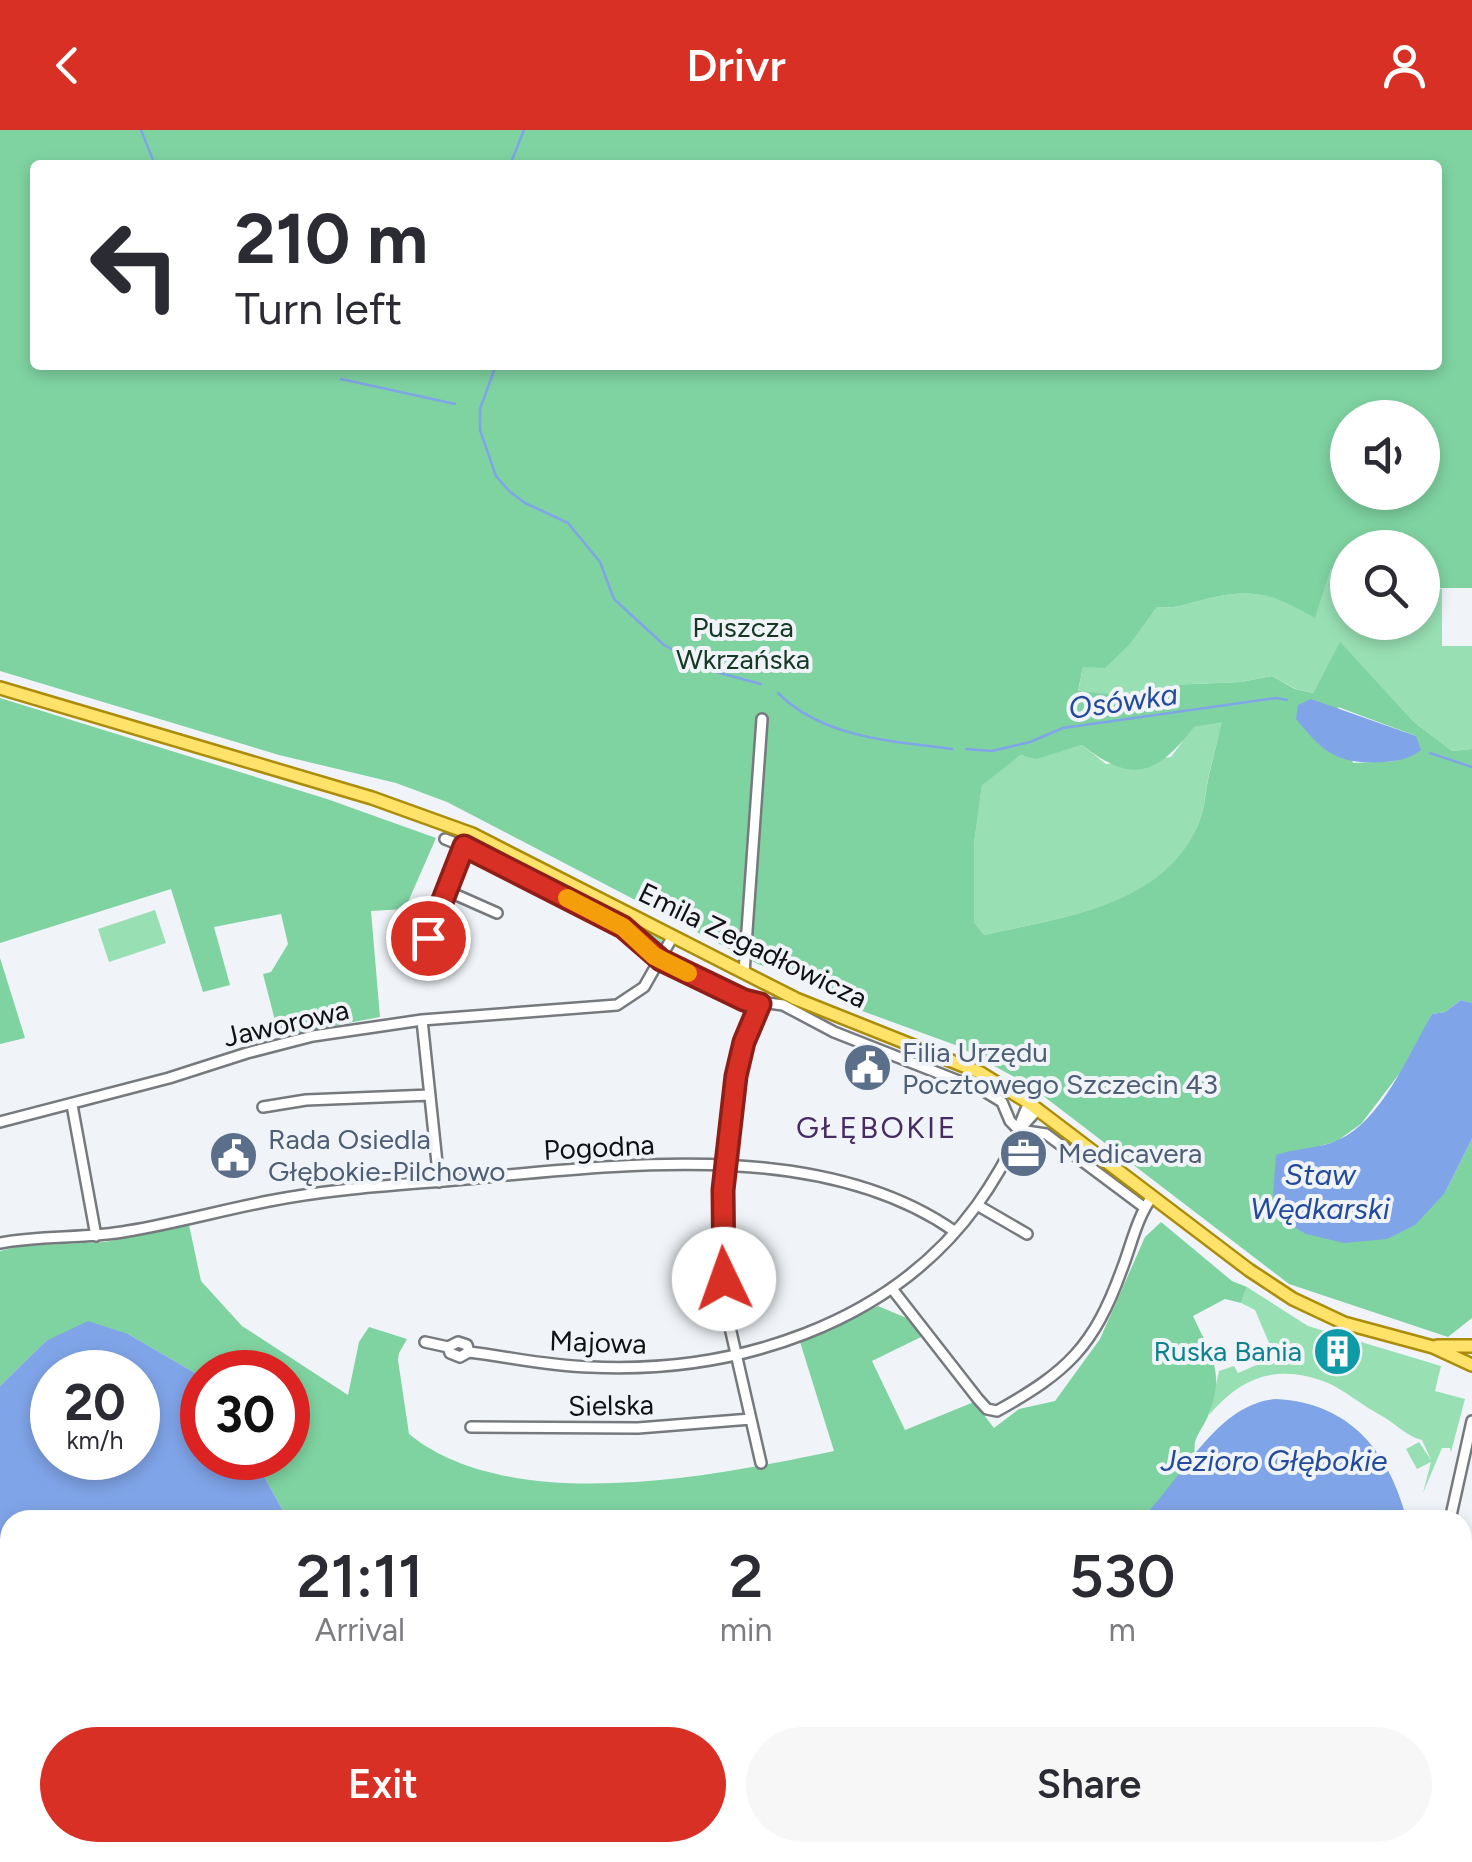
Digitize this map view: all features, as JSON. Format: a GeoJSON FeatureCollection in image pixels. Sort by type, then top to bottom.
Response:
{"type":"FeatureCollection","features":[{"type":"Feature","properties":{"kind":"main road","name":"Emila Zegadłowicza"},"geometry":{"type":"LineString","coordinates":[[0,688],[442,821],[808,1004],[979,1072],[1034,1106],[1149,1203],[1300,1303],[1355,1327],[1433,1347],[1472,1365]]}},
{"type":"Feature","properties":{"kind":"main road","name":"Emila Zegadłowicza"},"geometry":{"type":"LineString","coordinates":[[1433,1347],[1472,1346]]}},
{"type":"Feature","properties":{"kind":"street"},"geometry":{"type":"LineString","coordinates":[[744,973],[762,719]]}},
{"type":"Feature","properties":{"kind":"street"},"geometry":{"type":"LineString","coordinates":[[445,839],[623,927],[661,960],[744,1000],[782,1005],[834,1032],[984,1091],[1002,1102],[1019,1130],[1046,1134],[1149,1203],[1107,1309],[1074,1356],[1042,1386],[996,1411],[987,1409],[978,1399],[892,1290]]}},
{"type":"Feature","properties":{"kind":"street"},"geometry":{"type":"LineString","coordinates":[[428,938],[464,846]]}},
{"type":"Feature","properties":{"kind":"street"},"geometry":{"type":"LineString","coordinates":[[445,890],[497,912]]}},
{"type":"Feature","properties":{"kind":"street","name":"Jaworowa"},"geometry":{"type":"LineString","coordinates":[[0,1122],[295,1040],[422,1020],[616,1005],[644,987],[673,936]]}},
{"type":"Feature","properties":{"kind":"street"},"geometry":{"type":"LineString","coordinates":[[760,1004],[738,1065],[724,1166],[722,1257],[735,1354],[761,1463]]}},
{"type":"Feature","properties":{"kind":"street"},"geometry":{"type":"LineString","coordinates":[[422,1020],[439,1182]]}},
{"type":"Feature","properties":{"kind":"street"},"geometry":{"type":"LineString","coordinates":[[263,1107],[306,1100],[430,1096]]}},
{"type":"Feature","properties":{"kind":"street"},"geometry":{"type":"LineString","coordinates":[[72,1105],[96,1236]]}},
{"type":"Feature","properties":{"kind":"street","name":"Majowa"},"geometry":{"type":"LineString","coordinates":[[425,1342],[448,1347],[458,1342],[467,1346],[469,1352],[525,1362],[658,1367],[735,1354],[811,1331],[892,1290],[954,1231],[977,1206],[1019,1130],[1020,1119],[1034,1106]]}},
{"type":"Feature","properties":{"kind":"street","name":"Pogodna"},"geometry":{"type":"LineString","coordinates":[[0,1244],[96,1236],[271,1200],[616,1167],[724,1166],[783,1172],[862,1188],[918,1210],[954,1231]]}},
{"type":"Feature","properties":{"kind":"street"},"geometry":{"type":"LineString","coordinates":[[977,1206],[1027,1234]]}},
{"type":"Feature","properties":{"kind":"street","name":"Sielska"},"geometry":{"type":"LineString","coordinates":[[471,1427],[638,1428],[751,1419]]}},
{"type":"Feature","properties":{"kind":"street"},"geometry":{"type":"LineString","coordinates":[[1452,1510],[1472,1421]]}},
{"type":"Feature","properties":{"kind":"street"},"geometry":{"type":"LineString","coordinates":[[1457,1492],[1472,1448]]}},
{"type":"Feature","properties":{"kind":"green space","name":"Puszcza Wkrzańska"},"geometry":{"type":"Polygon","coordinates":[[[0,130],[1472,130],[1472,588],[1440,588],[1440,530],[1330,530],[1330,572],[1315,618],[1277,599],[1253,594],[1157,607],[1131,643],[1105,668],[1083,667],[1078,691],[1126,696],[1169,685],[1241,682],[1272,676],[1295,689],[1313,693],[1340,642],[1414,722],[1452,751],[1472,749],[1472,1003],[1461,1000],[1445,1012],[1432,1014],[1406,1065],[1361,1124],[1337,1141],[1320,1146],[1273,1195],[1445,1193],[1472,1139],[1472,1318],[1448,1337],[1289,1284],[1029,1085],[958,1046],[854,1008],[806,981],[758,964],[447,802],[396,783],[279,755],[0,671],[0,130]],[[1338,707],[1353,763],[1396,761],[1416,736],[1338,707]],[[1222,722],[1194,727],[1168,756],[1142,769],[1115,766],[1082,745],[1036,759],[1021,755],[982,785],[974,844],[974,922],[984,935],[1075,914],[1134,892],[1181,854],[1200,821],[1222,722]]]}},
{"type":"Feature","properties":{"kind":"green space"},"geometry":{"type":"Polygon","coordinates":[[[1330,572],[1330,640],[1440,640],[1442,589],[1442,646],[1472,646],[1472,749],[1452,751],[1414,722],[1340,643],[1313,693],[1272,676],[1241,682],[1169,685],[1126,696],[1078,692],[1083,667],[1131,643],[1157,607],[1253,594],[1288,603],[1315,617],[1330,572]]]}},
{"type":"Feature","properties":{"kind":"green space"},"geometry":{"type":"Polygon","coordinates":[[[0,698],[327,799],[436,838],[405,909],[371,911],[380,1017],[279,1036],[263,974],[271,972],[288,944],[281,914],[214,927],[230,985],[203,992],[171,889],[0,943],[0,698]]]}},
{"type":"Feature","properties":{"kind":"green space"},"geometry":{"type":"Polygon","coordinates":[[[1223,721],[1200,821],[1181,854],[1160,875],[1106,905],[984,935],[974,922],[974,844],[982,784],[1021,755],[1036,758],[1082,745],[1106,764],[1171,757],[1193,727],[1223,721]]]}},
{"type":"Feature","properties":{"kind":"green space"},"geometry":{"type":"Polygon","coordinates":[[[446,827],[660,936],[663,945],[654,950],[629,926],[476,847],[445,836],[446,827]]]}},
{"type":"Feature","properties":{"kind":"green space"},"geometry":{"type":"Polygon","coordinates":[[[155,910],[166,943],[109,962],[98,929],[155,910]]]}},
{"type":"Feature","properties":{"kind":"green space"},"geometry":{"type":"Polygon","coordinates":[[[0,958],[25,1038],[0,1044],[0,958]]]}},
{"type":"Feature","properties":{"kind":"green space"},"geometry":{"type":"Polygon","coordinates":[[[1161,1222],[1232,1281],[1247,1287],[1241,1303],[1225,1299],[1193,1316],[1214,1364],[1213,1401],[1196,1438],[1195,1454],[1171,1489],[1150,1510],[283,1510],[266,1480],[310,1480],[310,1370],[348,1395],[359,1342],[369,1327],[407,1339],[398,1360],[409,1434],[452,1460],[502,1475],[557,1482],[616,1483],[732,1471],[834,1451],[800,1342],[878,1306],[909,1319],[921,1337],[872,1361],[905,1430],[974,1402],[994,1428],[1019,1409],[1055,1401],[1100,1339],[1145,1237],[1161,1222]]]}},
{"type":"Feature","properties":{"kind":"green space"},"geometry":{"type":"Polygon","coordinates":[[[189,1225],[201,1281],[242,1326],[279,1350],[180,1350],[180,1364],[128,1334],[61,1335],[30,1350],[30,1357],[0,1386],[0,1251],[21,1246],[105,1242],[189,1225]]]}},
{"type":"Feature","properties":{"kind":"green space"},"geometry":{"type":"Polygon","coordinates":[[[1247,1287],[1308,1326],[1441,1366],[1435,1391],[1465,1399],[1451,1452],[1450,1448],[1442,1448],[1423,1493],[1431,1462],[1417,1469],[1406,1449],[1419,1442],[1431,1460],[1422,1440],[1328,1383],[1293,1374],[1262,1377],[1234,1391],[1209,1415],[1219,1371],[1234,1366],[1238,1373],[1275,1357],[1255,1310],[1241,1303],[1247,1287]]]}},
{"type":"Feature","properties":{"kind":"water"},"geometry":{"type":"Polygon","coordinates":[[[1311,699],[1416,736],[1421,750],[1404,759],[1384,762],[1343,759],[1324,748],[1296,719],[1298,705],[1311,699]]]}},
{"type":"Feature","properties":{"kind":"water","name":"Staw Wędkarski"},"geometry":{"type":"Polygon","coordinates":[[[1461,1000],[1472,1003],[1472,1139],[1445,1193],[1415,1225],[1387,1239],[1344,1243],[1306,1234],[1285,1222],[1273,1195],[1276,1155],[1331,1143],[1354,1131],[1393,1084],[1432,1014],[1445,1012],[1461,1000]]]}},
{"type":"Feature","properties":{"kind":"water"},"geometry":{"type":"Polygon","coordinates":[[[88,1321],[128,1334],[156,1350],[37,1350],[46,1341],[88,1321]]]}},
{"type":"Feature","properties":{"kind":"water"},"geometry":{"type":"Polygon","coordinates":[[[160,1353],[180,1364],[180,1480],[266,1480],[283,1510],[0,1510],[0,1386],[30,1357],[30,1480],[160,1480],[160,1353]]]}},
{"type":"Feature","properties":{"kind":"water","name":"Jezioro Głębokie"},"geometry":{"type":"Polygon","coordinates":[[[1276,1399],[1302,1403],[1346,1421],[1377,1453],[1404,1510],[1149,1510],[1217,1429],[1255,1404],[1276,1399]]]}},
{"type":"Feature","properties":{"kind":"waterway"},"geometry":{"type":"LineString","coordinates":[[141,130],[153,160]]}},
{"type":"Feature","properties":{"kind":"waterway","name":"Osówka"},"geometry":{"type":"LineString","coordinates":[[512,160],[524,130]]}},
{"type":"Feature","properties":{"kind":"waterway","name":"Osówka"},"geometry":{"type":"LineString","coordinates":[[494,370],[480,409],[480,430],[496,476],[525,503],[568,523],[600,562],[614,599],[664,645],[712,671],[761,684]]}},
{"type":"Feature","properties":{"kind":"waterway"},"geometry":{"type":"LineString","coordinates":[[341,379],[455,404]]}},
{"type":"Feature","properties":{"kind":"waterway","name":"Osówka"},"geometry":{"type":"LineString","coordinates":[[778,693],[816,720],[837,728],[882,740],[952,749]]}},
{"type":"Feature","properties":{"kind":"waterway","name":"Osówka"},"geometry":{"type":"LineString","coordinates":[[966,749],[992,751],[1030,742],[1063,728],[1276,698],[1287,700]]}},
{"type":"Feature","properties":{"kind":"waterway","name":"Osówka"},"geometry":{"type":"LineString","coordinates":[[1430,753],[1472,767]]}},
{"type":"Feature","properties":{"kind":"slow traffic"},"geometry":{"type":"LineString","coordinates":[[567,898],[623,927],[654,956],[688,973]]}},
{"type":"Feature","properties":{"kind":"place","name":"Filia Urzędu Pocztowego Szczecin 43"},"geometry":{"type":"Point","coordinates":[867,1068]}},
{"type":"Feature","properties":{"kind":"place","name":"Medicavera"},"geometry":{"type":"Point","coordinates":[1023,1153]}},
{"type":"Feature","properties":{"kind":"place","name":"Rada Osiedla Głębokie-Pilchowo"},"geometry":{"type":"Point","coordinates":[233,1155]}},
{"type":"Feature","properties":{"kind":"place","name":"Ruska Bania"},"geometry":{"type":"Point","coordinates":[1337,1351]}},
{"type":"Feature","properties":{"kind":"district","name":"GŁĘBOKIE"},"geometry":{"type":"Point","coordinates":[877,1127]}},
{"type":"Feature","properties":{"kind":"route"},"geometry":{"type":"LineString","coordinates":[[428,938],[464,846],[623,927],[661,960],[760,1004],[740,1054],[724,1166],[724,1279]]}}]}
